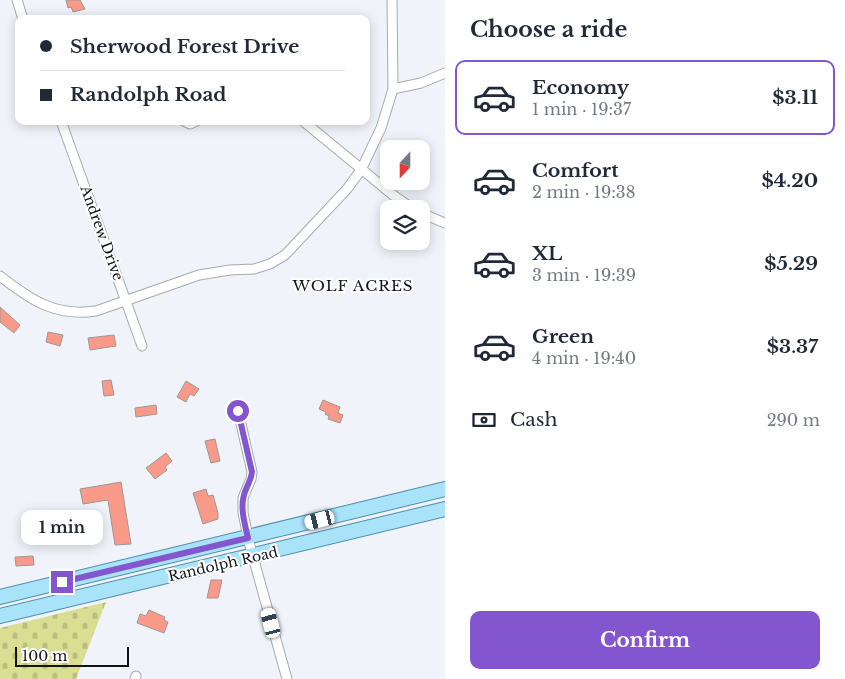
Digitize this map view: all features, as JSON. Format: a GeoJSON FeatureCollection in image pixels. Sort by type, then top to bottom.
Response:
{"type":"FeatureCollection","features":[{"type":"Feature","properties":{"kind":"main road","name":"Randolph Road"},"geometry":{"type":"LineString","coordinates":[[0,597],[445,489]]}},
{"type":"Feature","properties":{"kind":"main road","name":"Randolph Road"},"geometry":{"type":"LineString","coordinates":[[0,616],[253,557],[445,509]]}},
{"type":"Feature","properties":{"kind":"street"},"geometry":{"type":"LineString","coordinates":[[17,0],[23,15]]}},
{"type":"Feature","properties":{"kind":"street"},"geometry":{"type":"LineString","coordinates":[[0,276],[21,293],[45,306],[65,312],[80,313],[96,311],[199,275],[254,268],[270,264],[285,255],[347,189],[361,170],[382,128],[393,89],[392,0]]}},
{"type":"Feature","properties":{"kind":"street"},"geometry":{"type":"LineString","coordinates":[[393,89],[421,83],[445,73]]}},
{"type":"Feature","properties":{"kind":"street","name":"Andrew Drive"},"geometry":{"type":"LineString","coordinates":[[62,125],[142,346]]}},
{"type":"Feature","properties":{"kind":"street"},"geometry":{"type":"LineString","coordinates":[[308,125],[400,200]]}},
{"type":"Feature","properties":{"kind":"street"},"geometry":{"type":"LineString","coordinates":[[430,217],[445,223]]}},
{"type":"Feature","properties":{"kind":"street"},"geometry":{"type":"LineString","coordinates":[[238,411],[252,472],[243,498],[243,513],[253,557],[287,679]]}},
{"type":"Feature","properties":{"kind":"green space"},"geometry":{"type":"Polygon","coordinates":[[[106,602],[76,679],[0,679],[0,628],[106,602]]]}},
{"type":"Feature","properties":{"kind":"building"},"geometry":{"type":"Polygon","coordinates":[[[66,0],[80,0],[85,9],[73,12],[71,7],[68,8],[66,0]]]}},
{"type":"Feature","properties":{"kind":"building"},"geometry":{"type":"Polygon","coordinates":[[[0,307],[20,325],[14,333],[0,322],[0,307]]]}},
{"type":"Feature","properties":{"kind":"building"},"geometry":{"type":"Polygon","coordinates":[[[48,332],[63,335],[60,346],[46,342],[48,332]]]}},
{"type":"Feature","properties":{"kind":"building"},"geometry":{"type":"Polygon","coordinates":[[[114,335],[116,346],[90,350],[88,338],[114,335]]]}},
{"type":"Feature","properties":{"kind":"building"},"geometry":{"type":"Polygon","coordinates":[[[111,380],[114,395],[104,396],[102,381],[111,380]]]}},
{"type":"Feature","properties":{"kind":"building"},"geometry":{"type":"Polygon","coordinates":[[[186,381],[199,389],[194,396],[190,394],[186,402],[177,397],[186,381]]]}},
{"type":"Feature","properties":{"kind":"building"},"geometry":{"type":"Polygon","coordinates":[[[323,400],[340,407],[338,413],[343,415],[340,423],[328,419],[329,416],[325,414],[326,412],[319,409],[323,400]]]}},
{"type":"Feature","properties":{"kind":"building"},"geometry":{"type":"Polygon","coordinates":[[[156,405],[157,414],[136,417],[135,408],[156,405]]]}},
{"type":"Feature","properties":{"kind":"building"},"geometry":{"type":"Polygon","coordinates":[[[215,439],[220,461],[211,463],[205,441],[215,439]]]}},
{"type":"Feature","properties":{"kind":"building"},"geometry":{"type":"Polygon","coordinates":[[[166,453],[172,461],[165,467],[167,470],[155,479],[146,468],[166,453]]]}},
{"type":"Feature","properties":{"kind":"building"},"geometry":{"type":"Polygon","coordinates":[[[121,482],[131,544],[115,545],[108,500],[83,504],[80,489],[121,482]]]}},
{"type":"Feature","properties":{"kind":"building"},"geometry":{"type":"Polygon","coordinates":[[[206,489],[208,496],[213,495],[218,519],[203,524],[193,493],[206,489]]]}},
{"type":"Feature","properties":{"kind":"building"},"geometry":{"type":"Polygon","coordinates":[[[33,556],[34,565],[16,566],[15,557],[33,556]]]}},
{"type":"Feature","properties":{"kind":"building"},"geometry":{"type":"Polygon","coordinates":[[[211,580],[222,580],[218,598],[207,598],[211,580]]]}},
{"type":"Feature","properties":{"kind":"building"},"geometry":{"type":"Polygon","coordinates":[[[149,610],[165,617],[164,620],[168,622],[164,633],[137,623],[140,614],[146,616],[149,610]]]}},
{"type":"Feature","properties":{"kind":"district","name":"WOLF ACRES"},"geometry":{"type":"Point","coordinates":[353,286]}},
{"type":"Feature","properties":{"kind":"route"},"geometry":{"type":"LineString","coordinates":[[62,582],[248,538],[243,513],[243,498],[252,472],[238,411]]}}]}
